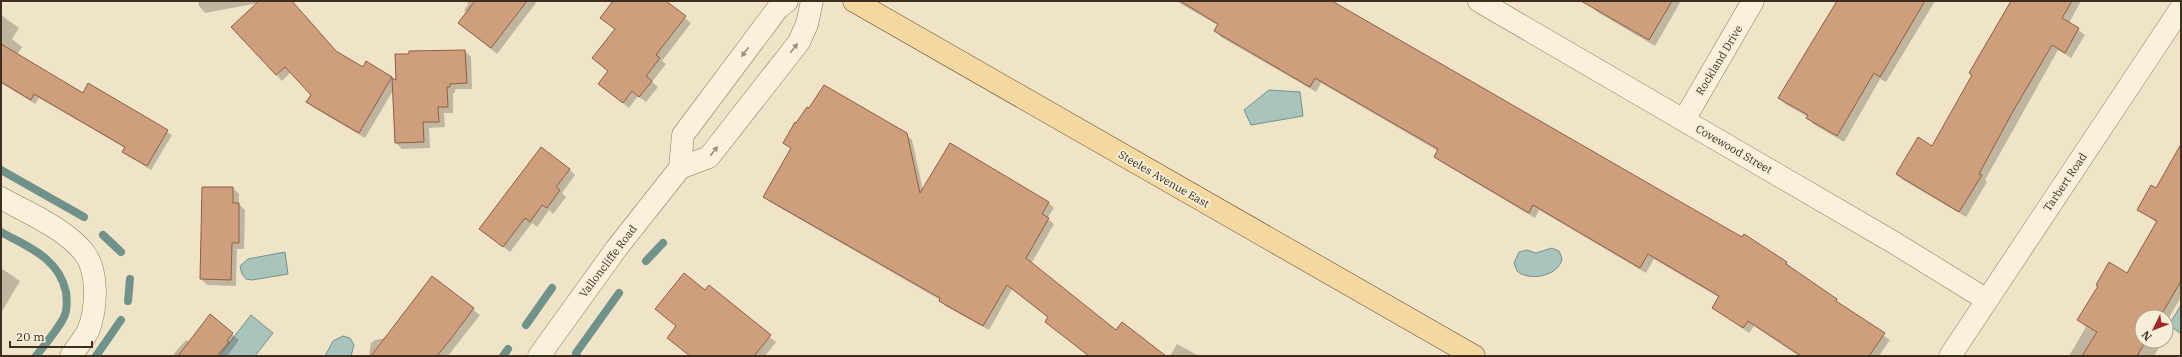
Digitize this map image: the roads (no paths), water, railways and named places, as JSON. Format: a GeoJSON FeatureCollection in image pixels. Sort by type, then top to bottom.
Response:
{"type":"FeatureCollection","features":[{"type":"Feature","properties":{"kind":"main road","name":"Steeles Avenue East"},"geometry":{"type":"LineString","coordinates":[[854,1],[1474,356]]}},
{"type":"Feature","properties":{"kind":"street"},"geometry":{"type":"LineString","coordinates":[[787,1],[778,8],[683,135],[680,168],[709,157],[799,42],[808,24],[812,1]]}},
{"type":"Feature","properties":{"kind":"street","name":"Covewood Street"},"geometry":{"type":"LineString","coordinates":[[1479,1],[1944,272],[1987,300]]}},
{"type":"Feature","properties":{"kind":"street","name":"Rockland Drive"},"geometry":{"type":"LineString","coordinates":[[1684,120],[1754,1]]}},
{"type":"Feature","properties":{"kind":"street","name":"Tarbert Road"},"geometry":{"type":"LineString","coordinates":[[1950,356],[2181,8]]}},
{"type":"Feature","properties":{"kind":"street","name":"Valloncliffe Road"},"geometry":{"type":"LineString","coordinates":[[539,356],[616,249],[680,168]]}},
{"type":"Feature","properties":{"kind":"street"},"geometry":{"type":"LineString","coordinates":[[1,198],[47,224],[83,252],[94,276],[96,296],[88,331],[71,356]]}},
{"type":"Feature","properties":{"kind":"water"},"geometry":{"type":"Polygon","coordinates":[[[1269,90],[1300,92],[1303,116],[1251,125],[1244,110],[1269,90]]]}},
{"type":"Feature","properties":{"kind":"water"},"geometry":{"type":"Polygon","coordinates":[[[1552,248],[1559,251],[1562,258],[1556,269],[1550,273],[1529,276],[1517,271],[1514,263],[1519,252],[1527,250],[1536,253],[1552,248]]]}},
{"type":"Feature","properties":{"kind":"water"},"geometry":{"type":"Polygon","coordinates":[[[285,252],[288,274],[252,280],[246,279],[242,274],[240,266],[248,259],[285,252]]]}},
{"type":"Feature","properties":{"kind":"water"},"geometry":{"type":"Polygon","coordinates":[[[2181,305],[2181,334],[2174,329],[2174,317],[2181,305]]]}},
{"type":"Feature","properties":{"kind":"water"},"geometry":{"type":"Polygon","coordinates":[[[251,315],[273,333],[255,356],[219,356],[251,315]]]}},
{"type":"Feature","properties":{"kind":"water"},"geometry":{"type":"Polygon","coordinates":[[[343,336],[350,338],[354,345],[351,356],[325,356],[333,341],[343,336]]]}},
{"type":"Feature","properties":{"kind":"waterway"},"geometry":{"type":"LineString","coordinates":[[1,170],[84,217]]}},
{"type":"Feature","properties":{"kind":"waterway"},"geometry":{"type":"LineString","coordinates":[[1,232],[32,249],[49,262],[57,270],[66,292],[67,306],[65,316],[36,356]]}},
{"type":"Feature","properties":{"kind":"waterway"},"geometry":{"type":"LineString","coordinates":[[103,235],[121,252]]}},
{"type":"Feature","properties":{"kind":"waterway"},"geometry":{"type":"LineString","coordinates":[[646,261],[663,243]]}},
{"type":"Feature","properties":{"kind":"waterway"},"geometry":{"type":"LineString","coordinates":[[128,301],[130,279]]}},
{"type":"Feature","properties":{"kind":"waterway"},"geometry":{"type":"LineString","coordinates":[[526,325],[552,288]]}},
{"type":"Feature","properties":{"kind":"waterway"},"geometry":{"type":"LineString","coordinates":[[577,356],[576,353],[619,293]]}},
{"type":"Feature","properties":{"kind":"waterway"},"geometry":{"type":"LineString","coordinates":[[96,356],[121,320]]}},
{"type":"Feature","properties":{"kind":"waterway"},"geometry":{"type":"LineString","coordinates":[[503,356],[508,349]]}}]}
